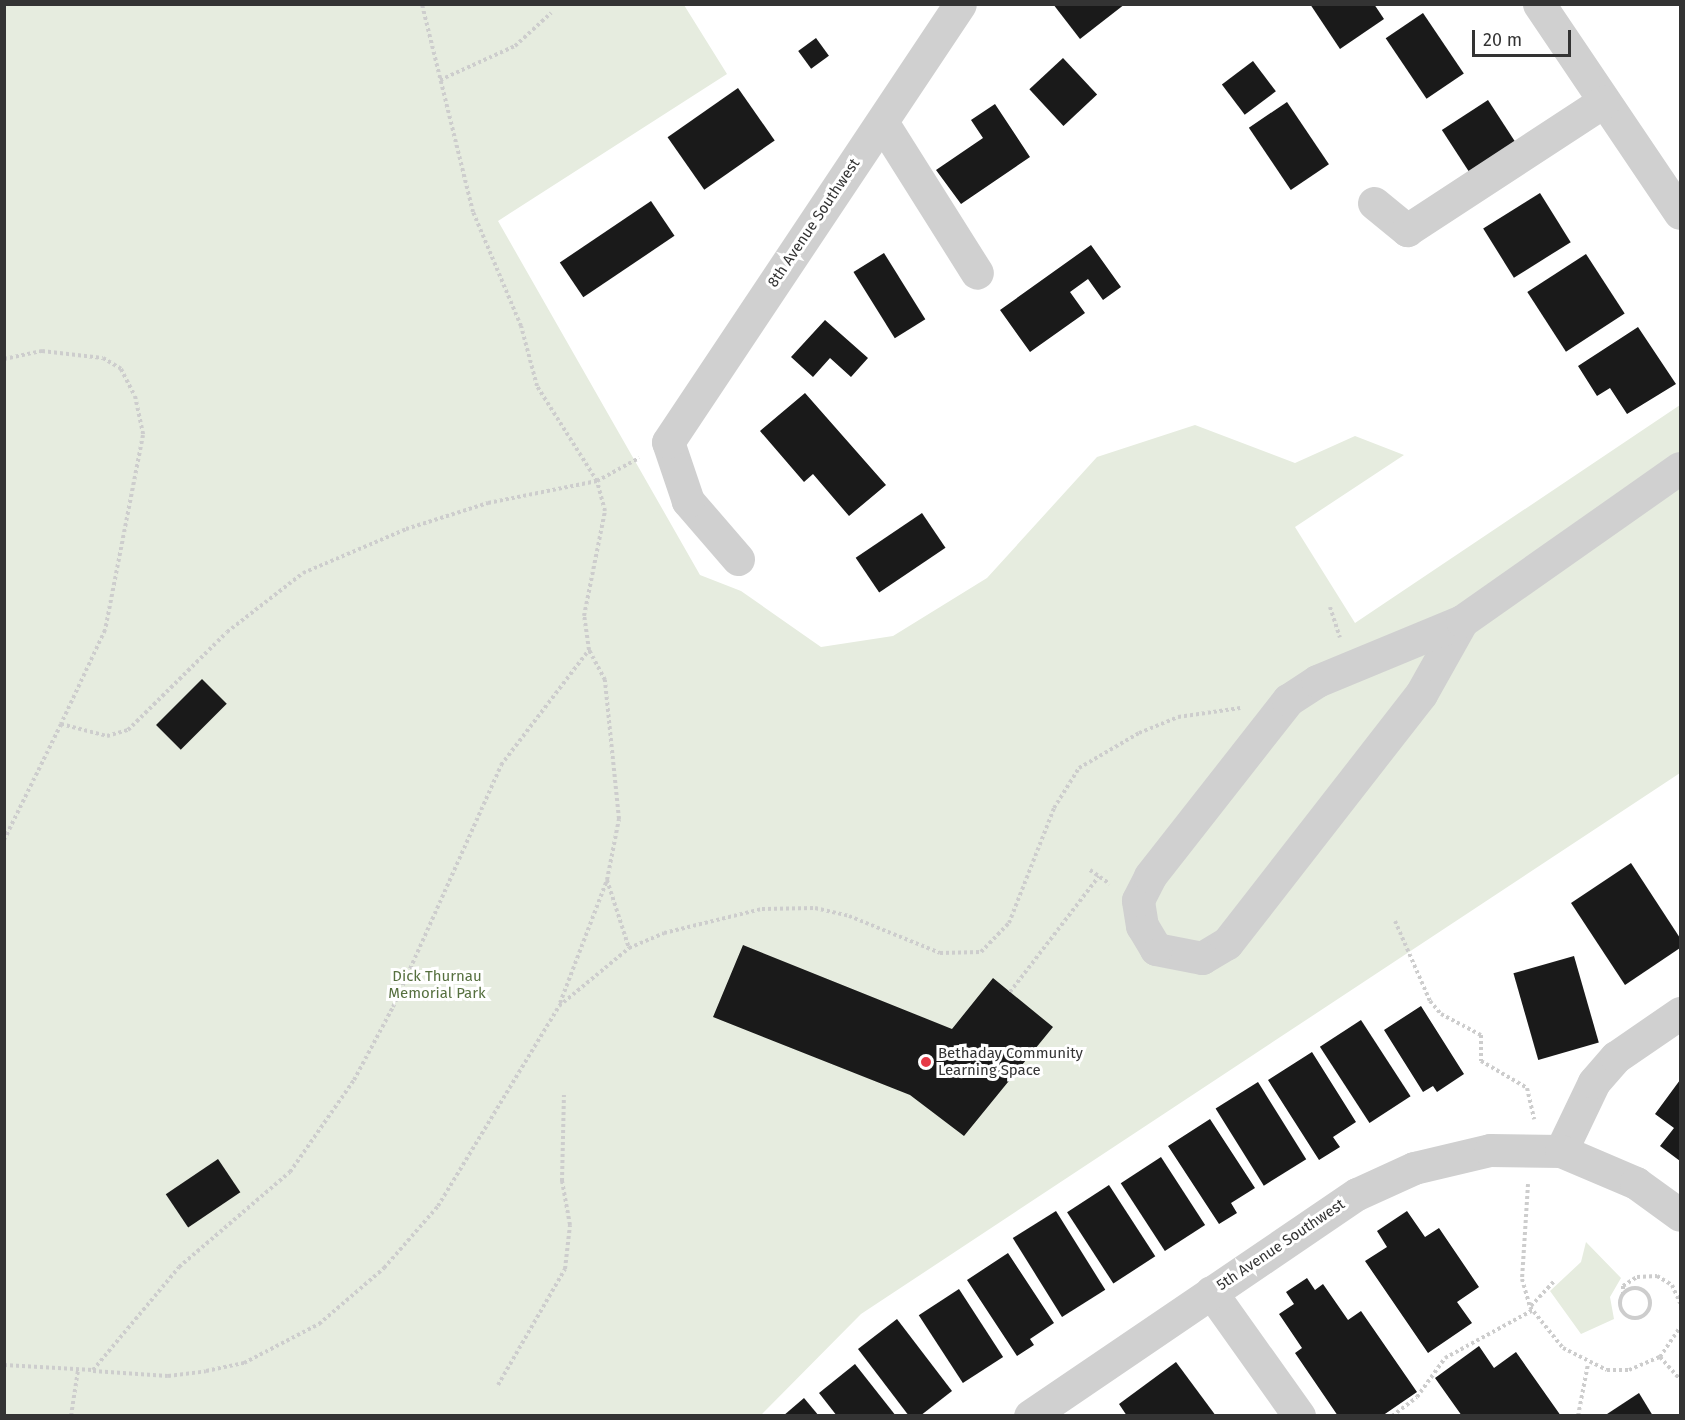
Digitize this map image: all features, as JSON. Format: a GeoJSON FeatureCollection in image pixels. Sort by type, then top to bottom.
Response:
{"type":"FeatureCollection","features":[{"type":"Feature","properties":{"kind":"street","name":"8th Avenue Southwest"},"geometry":{"type":"LineString","coordinates":[[668,442],[960,4]]}},
{"type":"Feature","properties":{"kind":"street"},"geometry":{"type":"LineString","coordinates":[[1539,4],[1680,213]]}},
{"type":"Feature","properties":{"kind":"street"},"geometry":{"type":"LineString","coordinates":[[1374,203],[1407,230],[1604,101]]}},
{"type":"Feature","properties":{"kind":"street"},"geometry":{"type":"LineString","coordinates":[[882,122],[977,273]]}},
{"type":"Feature","properties":{"kind":"street"},"geometry":{"type":"LineString","coordinates":[[668,442],[688,501],[738,559]]}},
{"type":"Feature","properties":{"kind":"street"},"geometry":{"type":"LineString","coordinates":[[1462,621],[1421,694],[1227,943],[1202,958],[1156,949],[1142,926],[1138,900],[1150,876],[1288,700],[1317,681],[1462,621],[1680,468]]}},
{"type":"Feature","properties":{"kind":"street"},"geometry":{"type":"LineString","coordinates":[[1680,1014],[1616,1057],[1601,1073],[1561,1151],[1636,1183],[1680,1215]]}},
{"type":"Feature","properties":{"kind":"street","name":"5th Avenue Southwest"},"geometry":{"type":"LineString","coordinates":[[1030,1416],[1357,1194],[1414,1168],[1490,1150],[1561,1151]]}},
{"type":"Feature","properties":{"kind":"street"},"geometry":{"type":"LineString","coordinates":[[1211,1292],[1299,1416]]}},
{"type":"Feature","properties":{"kind":"path"},"geometry":{"type":"LineString","coordinates":[[4,1365],[168,1376],[244,1363],[320,1324],[384,1268],[438,1206],[559,1006],[607,880],[619,819],[614,733],[605,680],[589,650],[584,616],[605,511],[597,481],[537,386],[521,326],[473,212],[422,4]]}},
{"type":"Feature","properties":{"kind":"path"},"geometry":{"type":"LineString","coordinates":[[440,80],[515,46],[551,13]]}},
{"type":"Feature","properties":{"kind":"path"},"geometry":{"type":"LineString","coordinates":[[4,359],[42,351],[103,358],[121,369],[135,396],[142,435],[105,630],[4,840]]}},
{"type":"Feature","properties":{"kind":"path"},"geometry":{"type":"LineString","coordinates":[[61,724],[107,736],[128,730],[227,632],[303,573],[338,556],[488,503],[597,481],[668,442]]}},
{"type":"Feature","properties":{"kind":"path"},"geometry":{"type":"LineString","coordinates":[[1330,607],[1340,640]]}},
{"type":"Feature","properties":{"kind":"path"},"geometry":{"type":"LineString","coordinates":[[93,1370],[144,1303],[266,1197],[318,1136],[393,1007],[501,765],[589,650]]}},
{"type":"Feature","properties":{"kind":"path"},"geometry":{"type":"LineString","coordinates":[[559,1006],[629,948],[664,933],[762,909],[814,908],[849,916],[940,953],[981,952],[1009,923],[1054,808],[1079,768],[1138,733],[1218,711]]}},
{"type":"Feature","properties":{"kind":"path"},"geometry":{"type":"LineString","coordinates":[[1010,992],[1099,876]]}},
{"type":"Feature","properties":{"kind":"path"},"geometry":{"type":"LineString","coordinates":[[607,880],[629,948]]}},
{"type":"Feature","properties":{"kind":"path"},"geometry":{"type":"LineString","coordinates":[[1395,921],[1430,1001],[1441,1014],[1481,1035],[1481,1061],[1527,1088],[1534,1126]]}},
{"type":"Feature","properties":{"kind":"path"},"geometry":{"type":"LineString","coordinates":[[498,1385],[565,1269],[570,1225],[562,1181],[564,1095]]}},
{"type":"Feature","properties":{"kind":"path"},"geometry":{"type":"LineString","coordinates":[[1529,1172],[1521,1255],[1531,1309],[1563,1348],[1588,1364],[1629,1370],[1660,1357],[1680,1327]]}},
{"type":"Feature","properties":{"kind":"path"},"geometry":{"type":"LineString","coordinates":[[1623,1296],[1640,1289],[1647,1294],[1650,1308],[1639,1318],[1629,1317],[1622,1310],[1623,1286],[1637,1277],[1657,1276],[1672,1285],[1680,1303]]}},
{"type":"Feature","properties":{"kind":"path"},"geometry":{"type":"LineString","coordinates":[[1392,1416],[1417,1397],[1445,1358],[1531,1309],[1555,1280]]}},
{"type":"Feature","properties":{"kind":"path"},"geometry":{"type":"LineString","coordinates":[[1660,1357],[1680,1379]]}},
{"type":"Feature","properties":{"kind":"path"},"geometry":{"type":"LineString","coordinates":[[1578,1416],[1588,1364]]}},
{"type":"Feature","properties":{"kind":"path"},"geometry":{"type":"LineString","coordinates":[[71,1416],[78,1370]]}},
{"type":"Feature","properties":{"kind":"green space","name":"Dick Thurnau Memorial Park"},"geometry":{"type":"Polygon","coordinates":[[[4,5],[684,5],[727,74],[498,221],[700,575],[741,591],[821,647],[893,636],[987,578],[1097,457],[1195,425],[1295,463],[1355,436],[1404,455],[1295,527],[1355,623],[1680,405],[1680,773],[861,1314],[761,1415],[5,1415],[4,5]]]}},
{"type":"Feature","properties":{"kind":"green space"},"geometry":{"type":"Polygon","coordinates":[[[1586,1242],[1621,1278],[1610,1297],[1614,1319],[1581,1334],[1550,1291],[1581,1262],[1586,1242]]]}},
{"type":"Feature","properties":{"kind":"building"},"geometry":{"type":"Polygon","coordinates":[[[1053,4],[1125,4],[1080,39],[1053,4]]]}},
{"type":"Feature","properties":{"kind":"building"},"geometry":{"type":"Polygon","coordinates":[[[1310,4],[1374,4],[1384,19],[1340,49],[1310,4]]]}},
{"type":"Feature","properties":{"kind":"building"},"geometry":{"type":"Polygon","coordinates":[[[1423,13],[1464,74],[1427,99],[1386,38],[1423,13]]]}},
{"type":"Feature","properties":{"kind":"building"},"geometry":{"type":"Polygon","coordinates":[[[816,38],[829,56],[811,69],[798,51],[816,38]]]}},
{"type":"Feature","properties":{"kind":"building"},"geometry":{"type":"Polygon","coordinates":[[[1063,58],[1097,95],[1063,126],[1029,89],[1063,58]]]}},
{"type":"Feature","properties":{"kind":"building"},"geometry":{"type":"Polygon","coordinates":[[[1253,61],[1276,91],[1245,115],[1222,84],[1253,61]]]}},
{"type":"Feature","properties":{"kind":"building"},"geometry":{"type":"Polygon","coordinates":[[[738,88],[775,140],[704,190],[668,137],[738,88]]]}},
{"type":"Feature","properties":{"kind":"building"},"geometry":{"type":"Polygon","coordinates":[[[1488,100],[1516,143],[1470,173],[1442,130],[1488,100]]]}},
{"type":"Feature","properties":{"kind":"building"},"geometry":{"type":"Polygon","coordinates":[[[1287,102],[1329,164],[1291,190],[1249,128],[1287,102]]]}},
{"type":"Feature","properties":{"kind":"building"},"geometry":{"type":"Polygon","coordinates":[[[995,104],[1030,157],[961,204],[936,170],[983,138],[971,120],[995,104]]]}},
{"type":"Feature","properties":{"kind":"building"},"geometry":{"type":"Polygon","coordinates":[[[1540,193],[1571,242],[1514,278],[1483,229],[1540,193]]]}},
{"type":"Feature","properties":{"kind":"building"},"geometry":{"type":"Polygon","coordinates":[[[651,201],[674,236],[583,297],[560,263],[651,201]]]}},
{"type":"Feature","properties":{"kind":"building"},"geometry":{"type":"Polygon","coordinates":[[[1091,245],[1121,287],[1103,300],[1088,279],[1070,292],[1085,313],[1030,352],[1000,310],[1091,245]]]}},
{"type":"Feature","properties":{"kind":"building"},"geometry":{"type":"Polygon","coordinates":[[[884,253],[925,319],[895,338],[853,272],[884,253]]]}},
{"type":"Feature","properties":{"kind":"building"},"geometry":{"type":"Polygon","coordinates":[[[1586,254],[1625,314],[1566,352],[1527,292],[1586,254]]]}},
{"type":"Feature","properties":{"kind":"building"},"geometry":{"type":"Polygon","coordinates":[[[825,320],[868,358],[851,377],[830,358],[813,377],[791,357],[825,320]]]}},
{"type":"Feature","properties":{"kind":"building"},"geometry":{"type":"Polygon","coordinates":[[[1638,327],[1676,384],[1627,414],[1610,388],[1597,396],[1578,366],[1638,327]]]}},
{"type":"Feature","properties":{"kind":"building"},"geometry":{"type":"Polygon","coordinates":[[[805,393],[886,485],[849,516],[813,474],[804,482],[760,431],[805,393]]]}},
{"type":"Feature","properties":{"kind":"building"},"geometry":{"type":"Polygon","coordinates":[[[922,513],[945,548],[879,593],[856,558],[922,513]]]}},
{"type":"Feature","properties":{"kind":"building"},"geometry":{"type":"Polygon","coordinates":[[[202,679],[227,704],[181,750],[156,725],[202,679]]]}},
{"type":"Feature","properties":{"kind":"building"},"geometry":{"type":"Polygon","coordinates":[[[1631,863],[1680,938],[1680,948],[1625,985],[1571,903],[1631,863]]]}},
{"type":"Feature","properties":{"kind":"building","name":"Bethaday Community Learning Space"},"geometry":{"type":"Polygon","coordinates":[[[743,945],[952,1029],[993,978],[1053,1027],[964,1136],[910,1095],[713,1017],[743,945]]]}},
{"type":"Feature","properties":{"kind":"building"},"geometry":{"type":"Polygon","coordinates":[[[1574,956],[1599,1043],[1538,1060],[1513,973],[1574,956]]]}},
{"type":"Feature","properties":{"kind":"building"},"geometry":{"type":"Polygon","coordinates":[[[1421,1006],[1464,1074],[1437,1092],[1433,1086],[1423,1092],[1384,1030],[1421,1006]]]}},
{"type":"Feature","properties":{"kind":"building"},"geometry":{"type":"Polygon","coordinates":[[[1361,1020],[1411,1096],[1369,1123],[1320,1047],[1361,1020]]]}},
{"type":"Feature","properties":{"kind":"building"},"geometry":{"type":"Polygon","coordinates":[[[1312,1052],[1356,1122],[1333,1137],[1340,1147],[1319,1160],[1268,1080],[1312,1052]]]}},
{"type":"Feature","properties":{"kind":"building"},"geometry":{"type":"Polygon","coordinates":[[[1680,1080],[1680,1161],[1660,1146],[1674,1128],[1655,1114],[1680,1080]]]}},
{"type":"Feature","properties":{"kind":"building"},"geometry":{"type":"Polygon","coordinates":[[[1258,1082],[1306,1159],[1264,1186],[1216,1108],[1258,1082]]]}},
{"type":"Feature","properties":{"kind":"building"},"geometry":{"type":"Polygon","coordinates":[[[1210,1119],[1255,1188],[1231,1203],[1237,1213],[1219,1224],[1168,1146],[1210,1119]]]}},
{"type":"Feature","properties":{"kind":"building"},"geometry":{"type":"Polygon","coordinates":[[[1161,1157],[1205,1225],[1165,1251],[1121,1183],[1161,1157]]]}},
{"type":"Feature","properties":{"kind":"building"},"geometry":{"type":"Polygon","coordinates":[[[218,1159],[240,1192],[188,1227],[166,1194],[218,1159]]]}},
{"type":"Feature","properties":{"kind":"building"},"geometry":{"type":"Polygon","coordinates":[[[1109,1185],[1155,1256],[1113,1284],[1067,1212],[1109,1185]]]}},
{"type":"Feature","properties":{"kind":"building"},"geometry":{"type":"Polygon","coordinates":[[[1056,1211],[1105,1290],[1062,1317],[1013,1238],[1056,1211]]]}},
{"type":"Feature","properties":{"kind":"building"},"geometry":{"type":"Polygon","coordinates":[[[1407,1211],[1425,1237],[1439,1228],[1479,1287],[1457,1302],[1472,1323],[1428,1353],[1365,1261],[1387,1247],[1377,1231],[1407,1211]]]}},
{"type":"Feature","properties":{"kind":"building"},"geometry":{"type":"Polygon","coordinates":[[[1008,1253],[1054,1323],[1030,1339],[1034,1345],[1017,1356],[967,1280],[1008,1253]]]}},
{"type":"Feature","properties":{"kind":"building"},"geometry":{"type":"Polygon","coordinates":[[[1307,1278],[1315,1290],[1323,1284],[1348,1320],[1361,1311],[1417,1392],[1382,1416],[1338,1416],[1295,1353],[1302,1348],[1279,1314],[1294,1304],[1286,1292],[1307,1278]]]}},
{"type":"Feature","properties":{"kind":"building"},"geometry":{"type":"Polygon","coordinates":[[[959,1289],[1003,1357],[963,1383],[919,1315],[959,1289]]]}},
{"type":"Feature","properties":{"kind":"building"},"geometry":{"type":"Polygon","coordinates":[[[897,1319],[952,1391],[920,1416],[909,1416],[858,1349],[897,1319]]]}},
{"type":"Feature","properties":{"kind":"building"},"geometry":{"type":"Polygon","coordinates":[[[1479,1346],[1494,1368],[1516,1352],[1561,1416],[1462,1416],[1435,1378],[1479,1346]]]}},
{"type":"Feature","properties":{"kind":"building"},"geometry":{"type":"Polygon","coordinates":[[[1176,1362],[1216,1416],[1127,1416],[1119,1404],[1176,1362]]]}},
{"type":"Feature","properties":{"kind":"building"},"geometry":{"type":"Polygon","coordinates":[[[855,1364],[896,1416],[837,1416],[819,1393],[855,1364]]]}},
{"type":"Feature","properties":{"kind":"building"},"geometry":{"type":"Polygon","coordinates":[[[1639,1393],[1653,1416],[1604,1416],[1639,1393]]]}},
{"type":"Feature","properties":{"kind":"building"},"geometry":{"type":"Polygon","coordinates":[[[804,1398],[819,1416],[783,1416],[804,1398]]]}},
{"type":"Feature","properties":{"kind":"place","name":"Bethaday Community Learning Space"},"geometry":{"type":"Point","coordinates":[926,1062]}}]}
